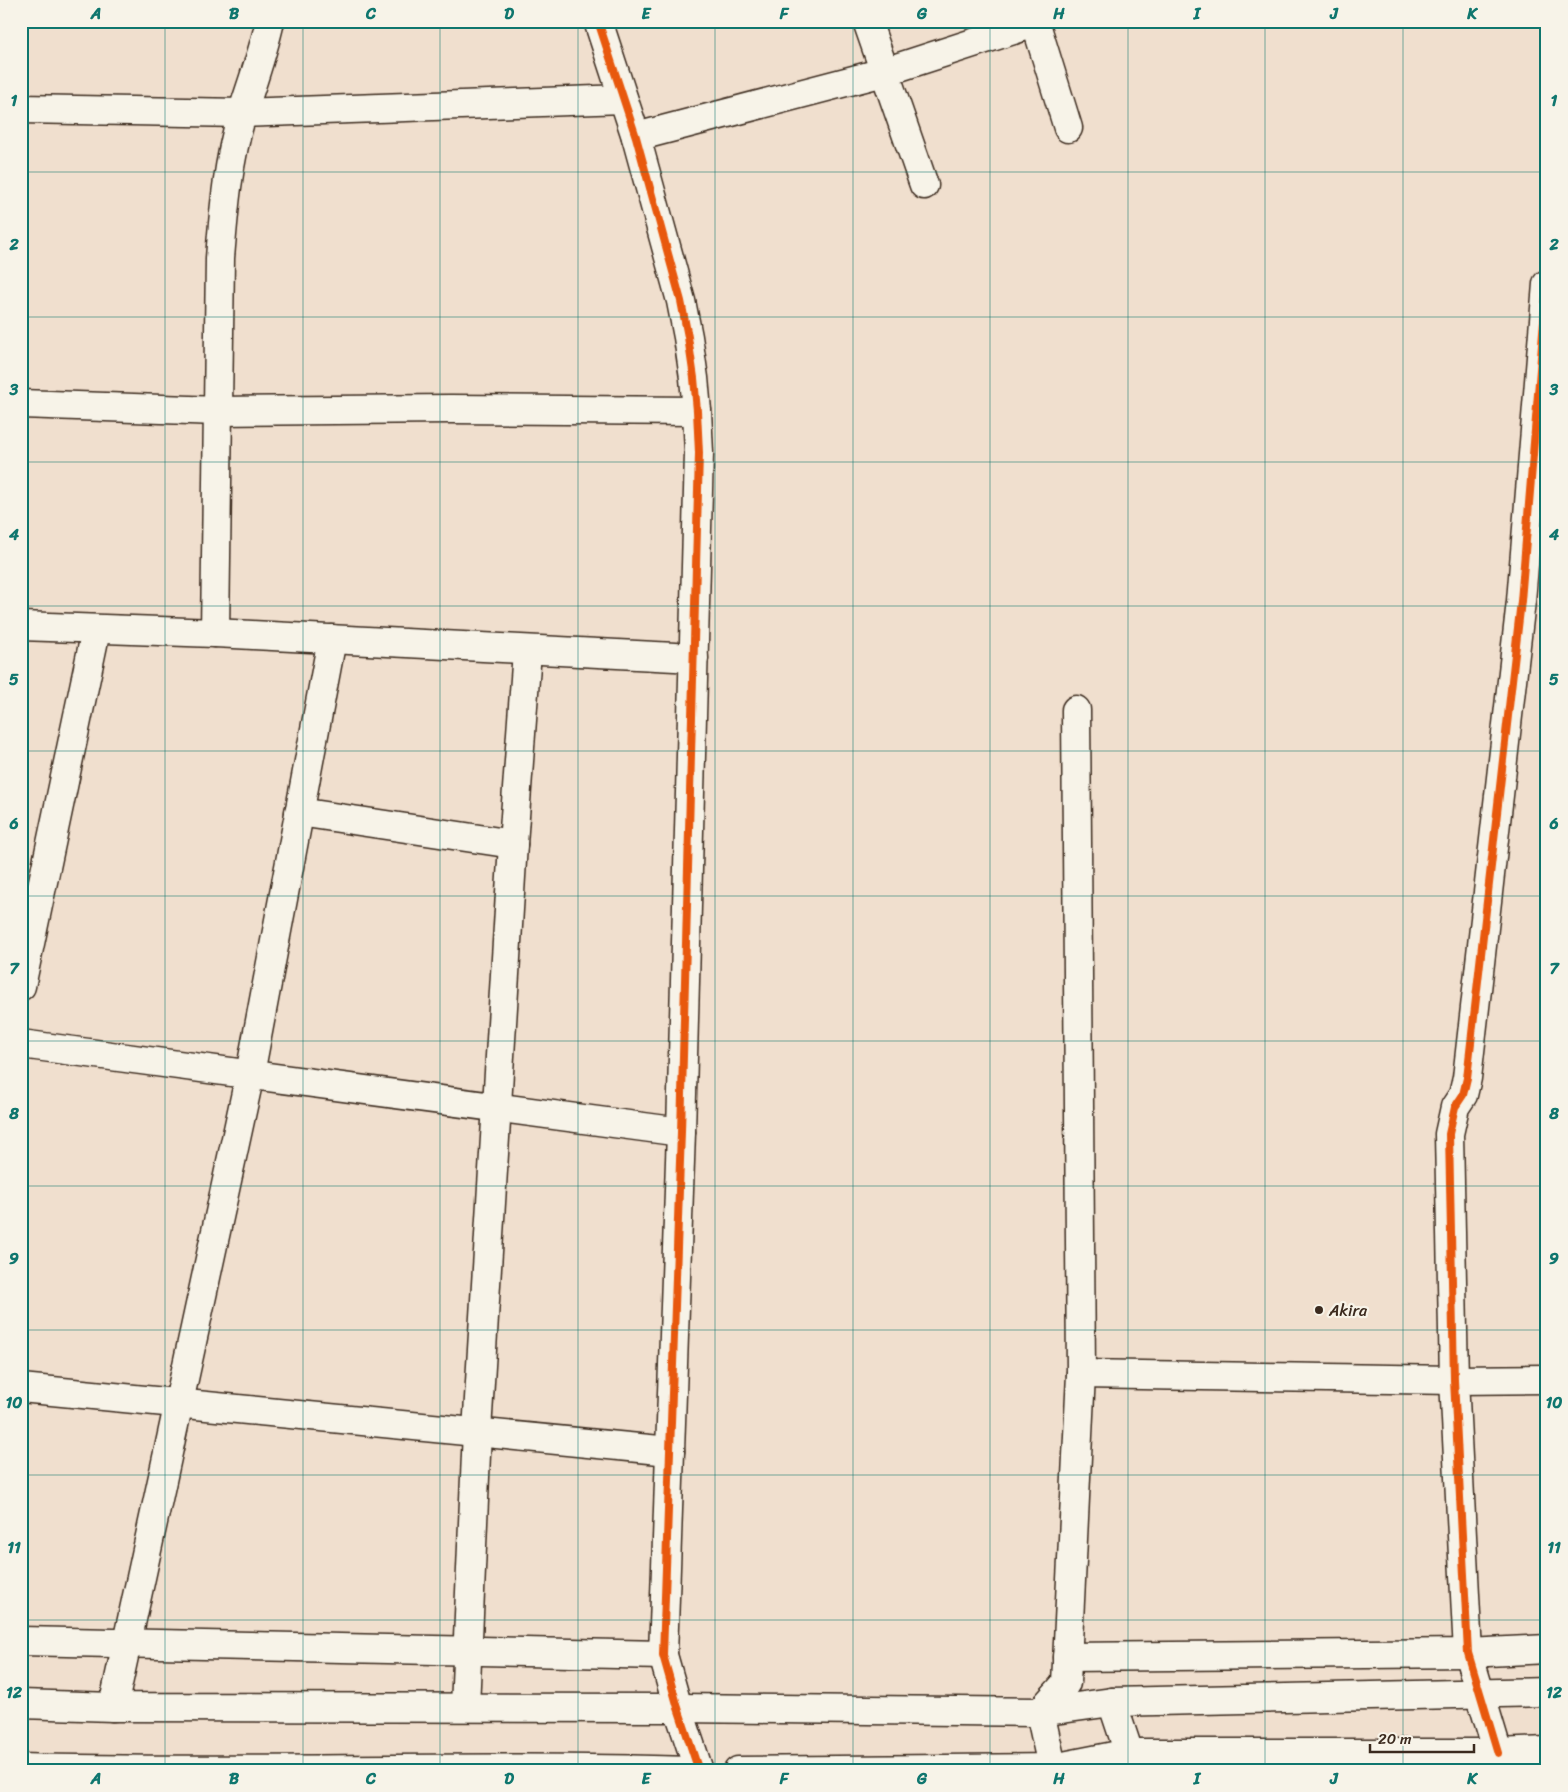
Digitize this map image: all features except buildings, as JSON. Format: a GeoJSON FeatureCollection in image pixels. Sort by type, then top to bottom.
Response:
{"type":"FeatureCollection","features":[{"type":"Feature","properties":{"kind":"main road"},"geometry":{"type":"LineString","coordinates":[[215,633],[220,258],[224,210],[231,160],[242,114],[256,75],[270,21]]}},
{"type":"Feature","properties":{"kind":"main road"},"geometry":{"type":"LineString","coordinates":[[598,21],[636,137],[680,301],[688,337],[697,411],[699,453],[694,658],[681,1132],[663,1654],[678,1708],[699,1771]]}},
{"type":"Feature","properties":{"kind":"main road"},"geometry":{"type":"LineString","coordinates":[[867,21],[924,185]]}},
{"type":"Feature","properties":{"kind":"main road"},"geometry":{"type":"LineString","coordinates":[[636,137],[884,72],[1035,22],[1068,128]]}},
{"type":"Feature","properties":{"kind":"main road"},"geometry":{"type":"LineString","coordinates":[[21,109],[242,114],[622,99]]}},
{"type":"Feature","properties":{"kind":"main road"},"geometry":{"type":"LineString","coordinates":[[1498,1753],[1468,1653],[1454,1380],[1449,1134],[1455,1107],[1463,1095],[1467,1078],[1521,601],[1547,284]]}},
{"type":"Feature","properties":{"kind":"main road"},"geometry":{"type":"LineString","coordinates":[[21,404],[218,411],[451,409],[697,411]]}},
{"type":"Feature","properties":{"kind":"main road"},"geometry":{"type":"LineString","coordinates":[[21,626],[215,633],[694,658]]}},
{"type":"Feature","properties":{"kind":"main road"},"geometry":{"type":"LineString","coordinates":[[21,986],[96,630]]}},
{"type":"Feature","properties":{"kind":"main road"},"geometry":{"type":"LineString","coordinates":[[113,1707],[250,1074],[332,639]]}},
{"type":"Feature","properties":{"kind":"main road"},"geometry":{"type":"LineString","coordinates":[[465,1707],[477,1431],[496,1108],[527,650]]}},
{"type":"Feature","properties":{"kind":"main road"},"geometry":{"type":"LineString","coordinates":[[1053,1770],[1040,1712],[1067,1670],[1081,1374],[1076,710]]}},
{"type":"Feature","properties":{"kind":"main road"},"geometry":{"type":"LineString","coordinates":[[299,812],[513,844]]}},
{"type":"Feature","properties":{"kind":"main road"},"geometry":{"type":"LineString","coordinates":[[21,1044],[681,1132]]}},
{"type":"Feature","properties":{"kind":"main road"},"geometry":{"type":"LineString","coordinates":[[1081,1374],[1454,1380],[1547,1379]]}},
{"type":"Feature","properties":{"kind":"main road"},"geometry":{"type":"LineString","coordinates":[[21,1388],[670,1451]]}},
{"type":"Feature","properties":{"kind":"main road"},"geometry":{"type":"LineString","coordinates":[[21,1641],[663,1654]]}},
{"type":"Feature","properties":{"kind":"main road"},"geometry":{"type":"LineString","coordinates":[[1067,1670],[1547,1649]]}},
{"type":"Feature","properties":{"kind":"main road"},"geometry":{"type":"LineString","coordinates":[[1067,1670],[1112,1702],[1128,1762]]}},
{"type":"Feature","properties":{"kind":"main road"},"geometry":{"type":"LineString","coordinates":[[21,1704],[113,1707],[678,1708],[1040,1712],[1112,1702],[1547,1692]]}},
{"type":"Feature","properties":{"kind":"main road"},"geometry":{"type":"LineString","coordinates":[[738,1771],[1053,1770],[1128,1762],[1547,1751]]}},
{"type":"Feature","properties":{"kind":"main road"},"geometry":{"type":"LineString","coordinates":[[23,1769],[248,1771],[469,1770],[583,1767],[692,1771]]}},
{"type":"Feature","properties":{"kind":"cycle path"},"geometry":{"type":"LineString","coordinates":[[598,21],[636,137],[681,301],[694,378],[697,411],[699,453],[681,1132],[663,1655],[699,1771]]}},
{"type":"Feature","properties":{"kind":"cycle path"},"geometry":{"type":"LineString","coordinates":[[1498,1753],[1468,1653],[1454,1380],[1449,1134],[1455,1107],[1463,1095],[1467,1078],[1521,601],[1547,284]]}},
{"type":"Feature","properties":{"kind":"place","name":"Akira"},"geometry":{"type":"Point","coordinates":[1319,1310]}}]}
